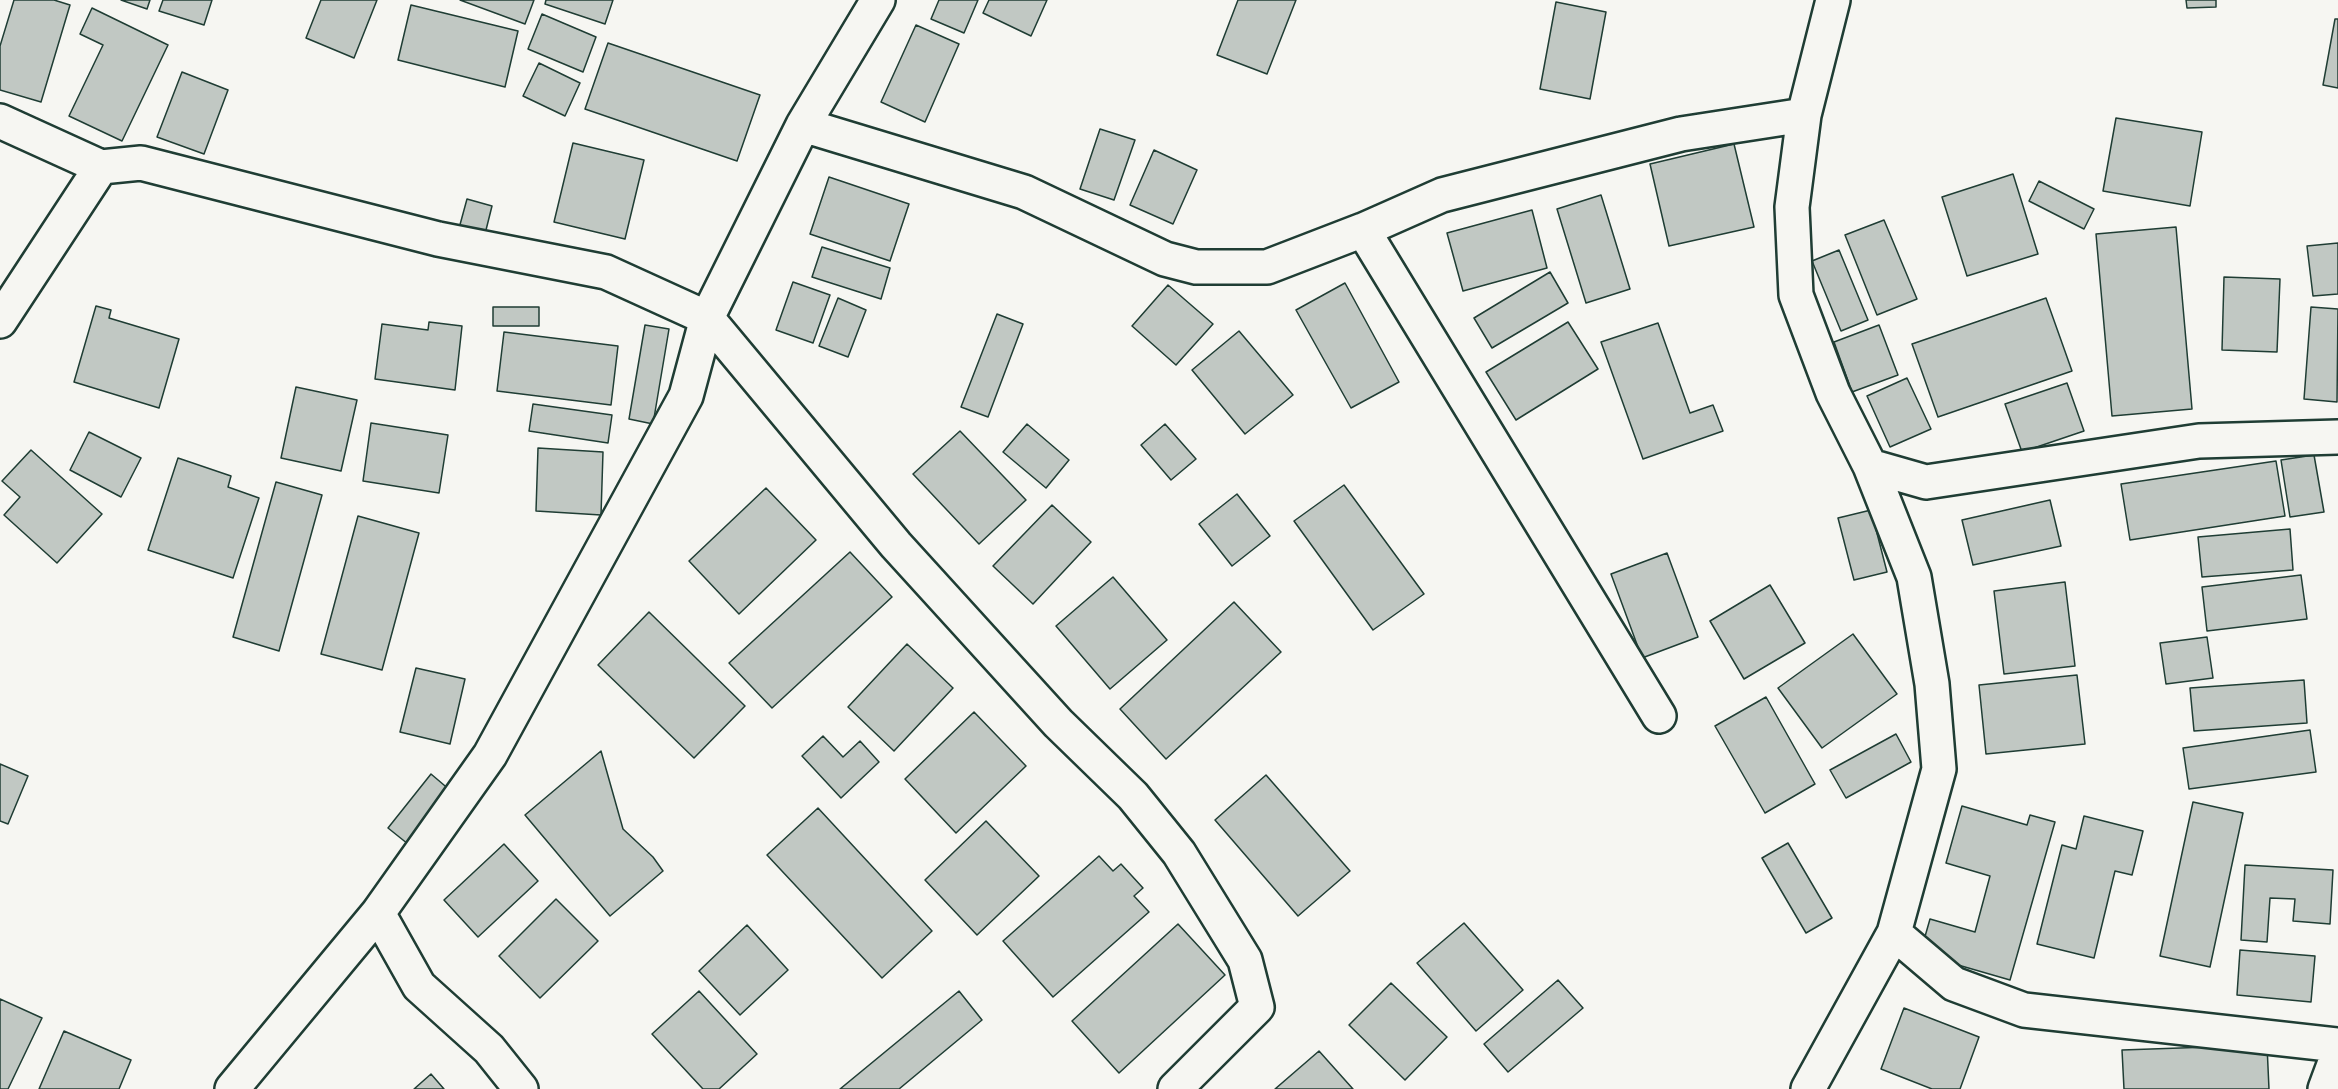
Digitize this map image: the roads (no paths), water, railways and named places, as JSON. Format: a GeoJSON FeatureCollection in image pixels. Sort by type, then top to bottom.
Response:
{"type":"FeatureCollection","features":[{"type":"Feature","properties":{"kind":"street"},"geometry":{"type":"LineString","coordinates":[[232,1089],[378,913],[490,755],[686,396],[707,318],[803,125],[878,0]]}},
{"type":"Feature","properties":{"kind":"street"},"geometry":{"type":"LineString","coordinates":[[1808,1089],[1894,933],[1939,769],[1932,684],[1914,577],[1870,466],[1833,393],[1796,295],[1792,207],[1804,115],[1833,0]]}},
{"type":"Feature","properties":{"kind":"street"},"geometry":{"type":"LineString","coordinates":[[803,125],[1024,192],[1165,259],[1196,267],[1268,267],[1453,192],[1681,134],[1804,115]]}},
{"type":"Feature","properties":{"kind":"street"},"geometry":{"type":"LineString","coordinates":[[0,121],[101,167],[141,163],[438,238],[606,272],[707,318],[896,545],[1058,723],[1133,796],[1179,853],[1209,899],[1245,960],[1257,1007],[1175,1089]]}},
{"type":"Feature","properties":{"kind":"street"},"geometry":{"type":"LineString","coordinates":[[0,321],[101,167]]}},
{"type":"Feature","properties":{"kind":"street"},"geometry":{"type":"LineString","coordinates":[[1363,230],[1659,716]]}},
{"type":"Feature","properties":{"kind":"street"},"geometry":{"type":"LineString","coordinates":[[1870,466],[1926,482],[2199,441],[2338,441]]}},
{"type":"Feature","properties":{"kind":"street"},"geometry":{"type":"LineString","coordinates":[[378,913],[419,986],[489,1048],[521,1089]]}},
{"type":"Feature","properties":{"kind":"street"},"geometry":{"type":"LineString","coordinates":[[1894,933],[1954,984],[2024,1010],[2338,1045]]}},
{"type":"Feature","properties":{"kind":"street"},"geometry":{"type":"LineString","coordinates":[[2325,1089],[2338,1054]]}}]}
